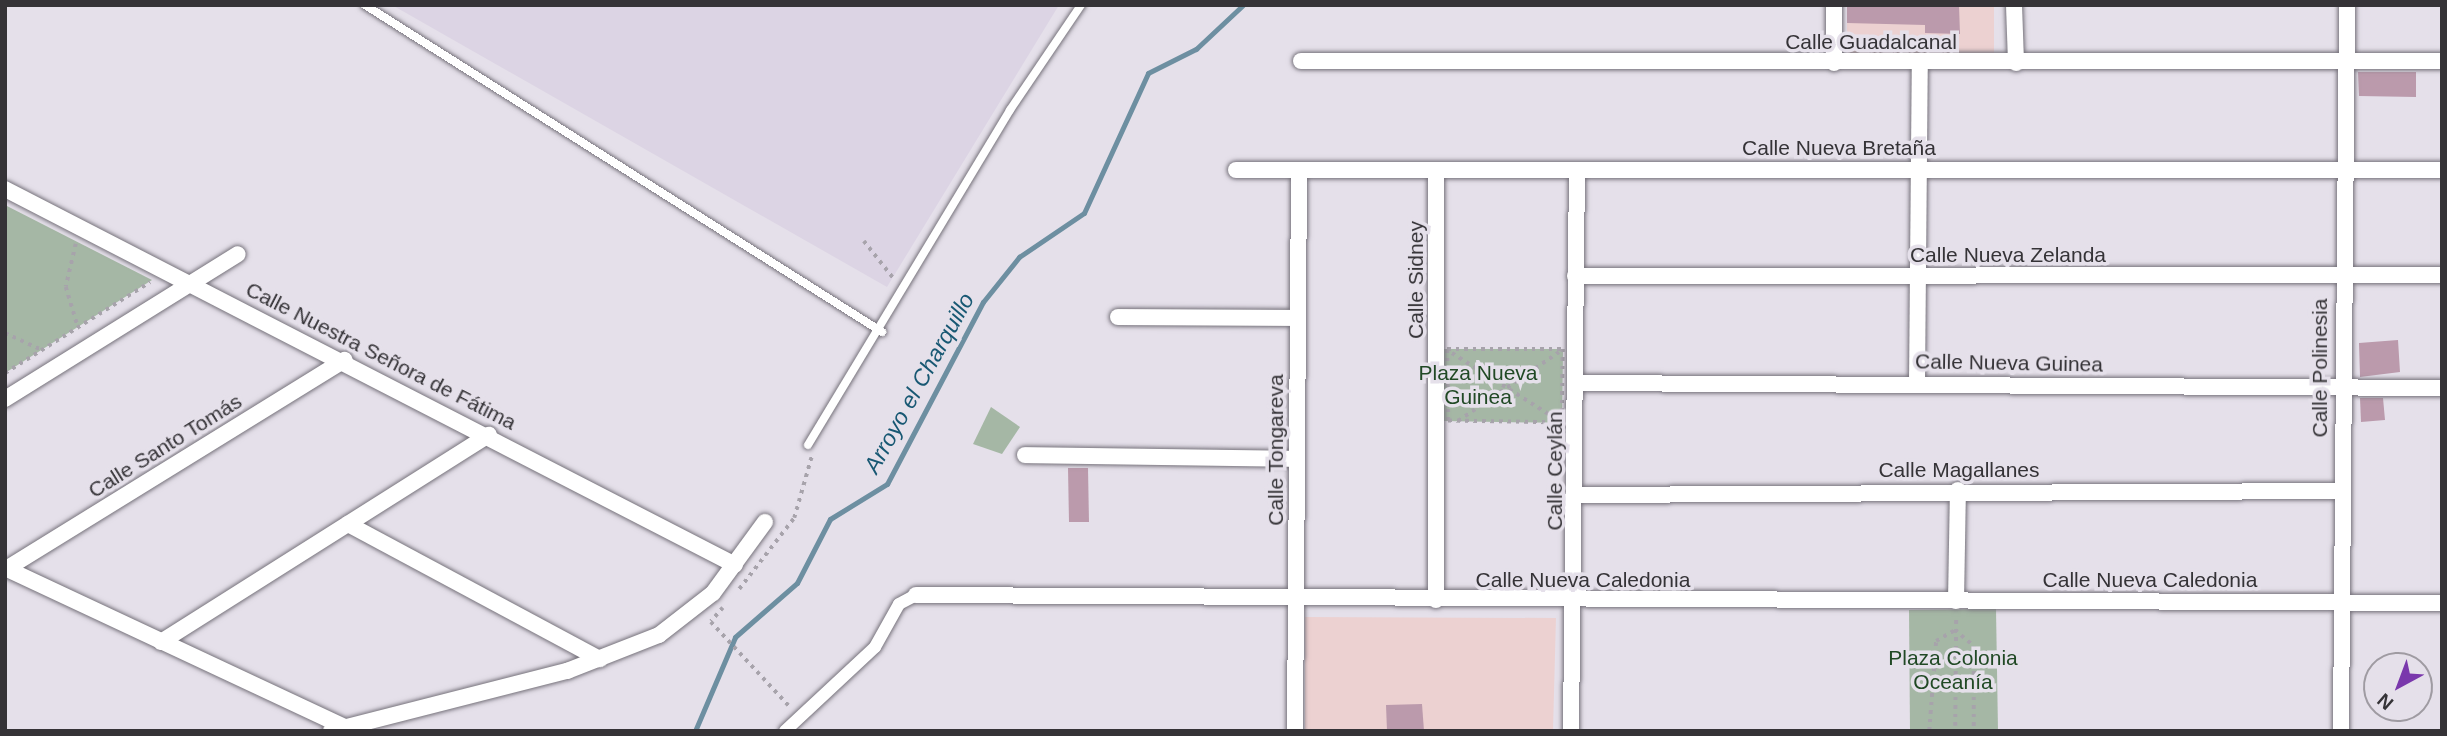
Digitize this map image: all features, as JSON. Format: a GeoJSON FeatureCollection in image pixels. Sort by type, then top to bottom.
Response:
{"type":"FeatureCollection","features":[{"type":"Feature","properties":{"kind":"street"},"geometry":{"type":"LineString","coordinates":[[1834,5],[1834,63]]}},
{"type":"Feature","properties":{"kind":"street"},"geometry":{"type":"LineString","coordinates":[[2014,5],[2016,63]]}},
{"type":"Feature","properties":{"kind":"street","name":"Calle Polinesia"},"geometry":{"type":"LineString","coordinates":[[2341,731],[2341,275],[2346,170],[2347,5]]}},
{"type":"Feature","properties":{"kind":"street","name":"Calle Guadalcanal"},"geometry":{"type":"LineString","coordinates":[[1301,61],[2442,61]]}},
{"type":"Feature","properties":{"kind":"street"},"geometry":{"type":"LineString","coordinates":[[1917,383],[1920,63]]}},
{"type":"Feature","properties":{"kind":"street","name":"Calle Nueva Bretaña"},"geometry":{"type":"LineString","coordinates":[[1237,170],[2442,170]]}},
{"type":"Feature","properties":{"kind":"street","name":"Calle Tongareva"},"geometry":{"type":"LineString","coordinates":[[1295,731],[1299,170]]}},
{"type":"Feature","properties":{"kind":"street","name":"Calle Sidney"},"geometry":{"type":"LineString","coordinates":[[1436,170],[1442,349],[1436,600]]}},
{"type":"Feature","properties":{"kind":"street","name":"Calle Ceylán"},"geometry":{"type":"LineString","coordinates":[[1572,731],[1576,383],[1569,349],[1575,276],[1577,170]]}},
{"type":"Feature","properties":{"kind":"street","name":"Calle Nuestra Señora de Fátima"},"geometry":{"type":"LineString","coordinates":[[5,189],[345,360],[735,565]]}},
{"type":"Feature","properties":{"kind":"street"},"geometry":{"type":"LineString","coordinates":[[5,399],[238,254]]}},
{"type":"Feature","properties":{"kind":"street","name":"Calle Nueva Zelanda"},"geometry":{"type":"LineString","coordinates":[[1575,276],[2442,275]]}},
{"type":"Feature","properties":{"kind":"street"},"geometry":{"type":"LineString","coordinates":[[1118,317],[1298,318]]}},
{"type":"Feature","properties":{"kind":"street","name":"Calle Santo Tomás"},"geometry":{"type":"LineString","coordinates":[[6,568],[345,360]]}},
{"type":"Feature","properties":{"kind":"street","name":"Calle Nueva Guinea"},"geometry":{"type":"LineString","coordinates":[[1576,383],[2442,388]]}},
{"type":"Feature","properties":{"kind":"street"},"geometry":{"type":"LineString","coordinates":[[161,642],[489,435]]}},
{"type":"Feature","properties":{"kind":"street"},"geometry":{"type":"LineString","coordinates":[[1025,455],[1297,459]]}},
{"type":"Feature","properties":{"kind":"street"},"geometry":{"type":"LineString","coordinates":[[1956,605],[1958,490]]}},
{"type":"Feature","properties":{"kind":"street","name":"Calle Magallanes"},"geometry":{"type":"LineString","coordinates":[[1576,495],[1958,490],[2341,491]]}},
{"type":"Feature","properties":{"kind":"street"},"geometry":{"type":"LineString","coordinates":[[6,568],[338,729],[600,659],[678,624],[735,565],[765,522]]}},
{"type":"Feature","properties":{"kind":"street"},"geometry":{"type":"LineString","coordinates":[[348,524],[600,659]]}},
{"type":"Feature","properties":{"kind":"street","name":"Calle Nueva Caledonia"},"geometry":{"type":"LineString","coordinates":[[785,731],[875,647],[899,604],[916,595],[1956,605],[2341,601],[2442,603]]}},
{"type":"Feature","properties":{"kind":"lane"},"geometry":{"type":"LineString","coordinates":[[365,5],[882,332]]}},
{"type":"Feature","properties":{"kind":"lane"},"geometry":{"type":"LineString","coordinates":[[808,445],[882,332],[1016,100],[1081,5]]}},
{"type":"Feature","properties":{"kind":"path"},"geometry":{"type":"LineString","coordinates":[[864,241],[883,270],[907,288]]}},
{"type":"Feature","properties":{"kind":"path"},"geometry":{"type":"LineString","coordinates":[[77,242],[66,287],[78,327]]}},
{"type":"Feature","properties":{"kind":"path"},"geometry":{"type":"LineString","coordinates":[[5,373],[152,281]]}},
{"type":"Feature","properties":{"kind":"path"},"geometry":{"type":"LineString","coordinates":[[5,333],[42,350]]}},
{"type":"Feature","properties":{"kind":"path"},"geometry":{"type":"LineString","coordinates":[[1442,349],[1569,349]]}},
{"type":"Feature","properties":{"kind":"path"},"geometry":{"type":"LineString","coordinates":[[1442,349],[1562,423]]}},
{"type":"Feature","properties":{"kind":"path"},"geometry":{"type":"LineString","coordinates":[[1442,349],[1448,421],[1562,423]]}},
{"type":"Feature","properties":{"kind":"path"},"geometry":{"type":"LineString","coordinates":[[1458,421],[1569,349]]}},
{"type":"Feature","properties":{"kind":"path"},"geometry":{"type":"LineString","coordinates":[[1562,423],[1569,349]]}},
{"type":"Feature","properties":{"kind":"path"},"geometry":{"type":"LineString","coordinates":[[1955,726],[1956,605]]}},
{"type":"Feature","properties":{"kind":"path"},"geometry":{"type":"LineString","coordinates":[[717,628],[790,707]]}},
{"type":"Feature","properties":{"kind":"path"},"geometry":{"type":"LineString","coordinates":[[1929,731],[1936,641],[1955,630]]}},
{"type":"Feature","properties":{"kind":"path"},"geometry":{"type":"LineString","coordinates":[[1955,630],[1974,646],[1973,731]]}},
{"type":"Feature","properties":{"kind":"path"},"geometry":{"type":"LineString","coordinates":[[1948,731],[1955,726]]}},
{"type":"Feature","properties":{"kind":"path"},"geometry":{"type":"LineString","coordinates":[[1955,726],[1964,731]]}},
{"type":"Feature","properties":{"kind":"shaded area"},"geometry":{"type":"Polygon","coordinates":[[[392,5],[1059,5],[887,287],[392,5]]]}},
{"type":"Feature","properties":{"kind":"shaded area"},"geometry":{"type":"Polygon","coordinates":[[[1847,5],[1994,5],[1994,53],[1847,53],[1847,5]]]}},
{"type":"Feature","properties":{"kind":"shaded area"},"geometry":{"type":"Polygon","coordinates":[[[1305,617],[1556,618],[1553,731],[1305,731],[1305,617]]]}},
{"type":"Feature","properties":{"kind":"green space"},"geometry":{"type":"Polygon","coordinates":[[[5,205],[152,280],[5,373],[5,205]]]}},
{"type":"Feature","properties":{"kind":"green space","name":"Plaza Nueva Guinea"},"geometry":{"type":"Polygon","coordinates":[[[1441,349],[1563,349],[1562,423],[1443,421],[1441,349]]]}},
{"type":"Feature","properties":{"kind":"green space"},"geometry":{"type":"Polygon","coordinates":[[[991,407],[1020,427],[1002,454],[973,444],[991,407]]]}},
{"type":"Feature","properties":{"kind":"green space","name":"Plaza Colonia Oceanía"},"geometry":{"type":"Polygon","coordinates":[[[1996,609],[1998,731],[1910,731],[1909,610],[1996,609]]]}},
{"type":"Feature","properties":{"kind":"building"},"geometry":{"type":"Polygon","coordinates":[[[1847,5],[1959,5],[1960,34],[1925,33],[1925,25],[1847,23],[1847,5]]]}},
{"type":"Feature","properties":{"kind":"building"},"geometry":{"type":"Polygon","coordinates":[[[2358,72],[2416,72],[2416,97],[2359,96],[2358,72]]]}},
{"type":"Feature","properties":{"kind":"building"},"geometry":{"type":"Polygon","coordinates":[[[2398,340],[2400,372],[2360,377],[2359,343],[2398,340]]]}},
{"type":"Feature","properties":{"kind":"building"},"geometry":{"type":"Polygon","coordinates":[[[2360,398],[2383,398],[2385,420],[2361,422],[2360,398]]]}},
{"type":"Feature","properties":{"kind":"building"},"geometry":{"type":"Polygon","coordinates":[[[1068,468],[1088,468],[1089,522],[1069,522],[1068,468]]]}},
{"type":"Feature","properties":{"kind":"building"},"geometry":{"type":"Polygon","coordinates":[[[1422,704],[1424,731],[1387,731],[1386,705],[1422,704]]]}},
{"type":"Feature","properties":{"kind":"waterway","name":"Arroyo el Charquillo"},"geometry":{"type":"LineString","coordinates":[[695,731],[735,637],[797,583],[830,519],[887,484],[983,302],[1019,257],[1084,213],[1148,73],[1196,49],[1243,5]]}}]}
